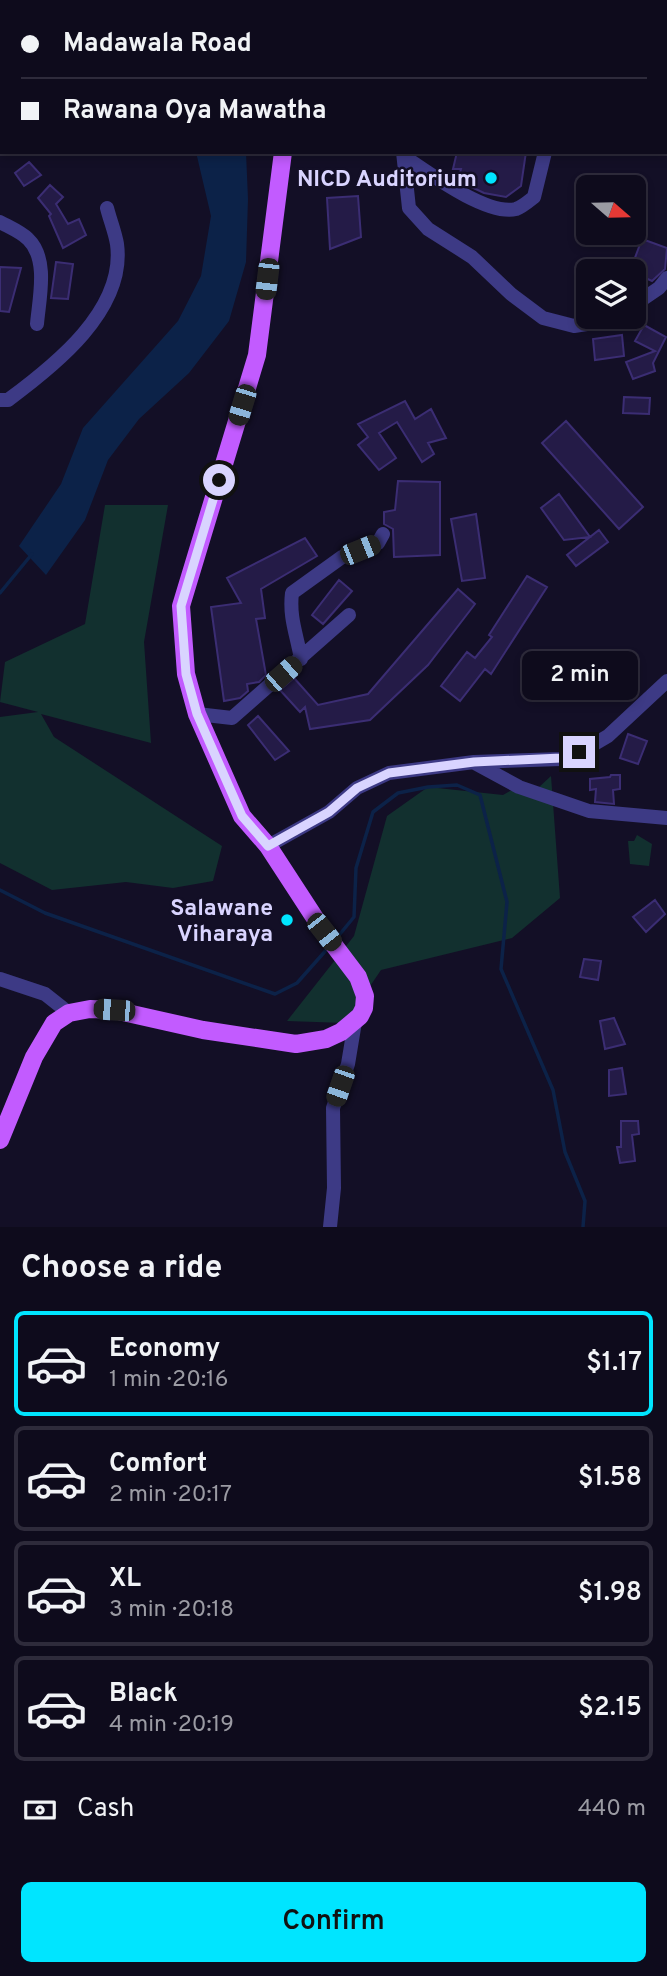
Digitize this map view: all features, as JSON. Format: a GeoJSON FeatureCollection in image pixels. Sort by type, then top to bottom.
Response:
{"type":"FeatureCollection","features":[{"type":"Feature","properties":{"kind":"main road"},"geometry":{"type":"LineString","coordinates":[[0,1140],[34,1057],[54,1023],[69,1013],[90,1009],[114,1010],[203,1030],[296,1044],[326,1039],[355,1022],[363,1008],[365,996],[358,977],[324,932],[268,846],[242,816],[197,714],[186,674],[181,606],[257,355],[283,154]]}},
{"type":"Feature","properties":{"kind":"street"},"geometry":{"type":"LineString","coordinates":[[404,155],[452,189],[502,210],[518,209],[534,197],[545,154]]}},
{"type":"Feature","properties":{"kind":"street"},"geometry":{"type":"LineString","coordinates":[[404,155],[409,208],[428,229],[472,257],[511,294],[543,318],[576,326]]}},
{"type":"Feature","properties":{"kind":"street"},"geometry":{"type":"LineString","coordinates":[[0,400],[8,400],[38,378],[88,331],[104,304],[114,276],[117,246],[107,208]]}},
{"type":"Feature","properties":{"kind":"street"},"geometry":{"type":"LineString","coordinates":[[0,222],[28,239],[35,249],[41,274],[37,324]]}},
{"type":"Feature","properties":{"kind":"street"},"geometry":{"type":"LineString","coordinates":[[646,297],[659,288],[667,278]]}},
{"type":"Feature","properties":{"kind":"street"},"geometry":{"type":"LineString","coordinates":[[301,659],[290,615],[292,593],[342,557],[378,542],[383,534]]}},
{"type":"Feature","properties":{"kind":"street"},"geometry":{"type":"LineString","coordinates":[[197,714],[232,718],[349,615]]}},
{"type":"Feature","properties":{"kind":"street"},"geometry":{"type":"LineString","coordinates":[[268,846],[329,812],[357,788],[389,773],[474,762],[561,758],[579,752],[608,736],[667,681]]}},
{"type":"Feature","properties":{"kind":"street"},"geometry":{"type":"LineString","coordinates":[[474,762],[519,787],[589,811],[667,818]]}},
{"type":"Feature","properties":{"kind":"street"},"geometry":{"type":"LineString","coordinates":[[0,979],[45,994],[69,1013]]}},
{"type":"Feature","properties":{"kind":"street"},"geometry":{"type":"LineString","coordinates":[[330,1227],[334,1188],[332,1108],[348,1064],[355,1022]]}},
{"type":"Feature","properties":{"kind":"green space"},"geometry":{"type":"Polygon","coordinates":[[[105,505],[168,505],[144,642],[151,743],[41,714],[54,737],[222,846],[213,881],[173,888],[126,882],[52,890],[0,863],[0,717],[38,712],[0,702],[5,662],[85,624],[105,505]]]}},
{"type":"Feature","properties":{"kind":"green space"},"geometry":{"type":"Polygon","coordinates":[[[551,776],[560,898],[512,938],[381,970],[345,1023],[287,1021],[354,936],[387,816],[428,787],[503,795],[510,791],[537,789],[551,776]]]}},
{"type":"Feature","properties":{"kind":"green space"},"geometry":{"type":"Polygon","coordinates":[[[637,835],[652,844],[649,866],[630,864],[628,841],[634,841],[637,835]]]}},
{"type":"Feature","properties":{"kind":"water"},"geometry":{"type":"Polygon","coordinates":[[[196,154],[246,154],[246,262],[229,321],[189,373],[139,419],[108,460],[85,520],[46,575],[19,546],[61,484],[83,428],[178,321],[201,276],[211,216],[196,154]]]}},
{"type":"Feature","properties":{"kind":"building","name":"NICD Auditorium"},"geometry":{"type":"Polygon","coordinates":[[[457,154],[526,154],[521,186],[506,197],[484,193],[463,183],[458,180],[461,169],[453,169],[457,154]]]}},
{"type":"Feature","properties":{"kind":"building"},"geometry":{"type":"Polygon","coordinates":[[[29,162],[41,175],[24,186],[15,173],[29,162]]]}},
{"type":"Feature","properties":{"kind":"building"},"geometry":{"type":"Polygon","coordinates":[[[50,185],[63,197],[56,204],[68,224],[79,219],[86,235],[63,248],[49,216],[51,214],[38,198],[50,185]]]}},
{"type":"Feature","properties":{"kind":"building"},"geometry":{"type":"Polygon","coordinates":[[[358,196],[361,237],[330,249],[327,198],[358,196]]]}},
{"type":"Feature","properties":{"kind":"building"},"geometry":{"type":"Polygon","coordinates":[[[646,240],[667,248],[665,269],[652,281],[646,278],[646,259],[634,259],[640,245],[646,245],[646,240]]]}},
{"type":"Feature","properties":{"kind":"building"},"geometry":{"type":"Polygon","coordinates":[[[56,262],[73,264],[68,299],[51,298],[56,262]]]}},
{"type":"Feature","properties":{"kind":"building"},"geometry":{"type":"Polygon","coordinates":[[[0,267],[21,268],[9,312],[0,311],[0,267]]]}},
{"type":"Feature","properties":{"kind":"building"},"geometry":{"type":"Polygon","coordinates":[[[646,326],[666,337],[653,363],[655,371],[633,379],[626,362],[655,351],[635,341],[646,326]]]}},
{"type":"Feature","properties":{"kind":"building"},"geometry":{"type":"Polygon","coordinates":[[[622,335],[624,356],[595,360],[593,339],[622,335]]]}},
{"type":"Feature","properties":{"kind":"building"},"geometry":{"type":"Polygon","coordinates":[[[624,397],[650,398],[649,414],[623,413],[624,397]]]}},
{"type":"Feature","properties":{"kind":"building"},"geometry":{"type":"Polygon","coordinates":[[[405,401],[415,419],[431,409],[446,438],[428,443],[434,454],[422,462],[397,422],[379,433],[396,458],[379,470],[358,445],[368,437],[358,424],[405,401]]]}},
{"type":"Feature","properties":{"kind":"building"},"geometry":{"type":"Polygon","coordinates":[[[566,421],[643,507],[619,529],[542,443],[566,421]]]}},
{"type":"Feature","properties":{"kind":"building"},"geometry":{"type":"Polygon","coordinates":[[[398,481],[440,482],[440,555],[394,557],[393,529],[384,524],[384,512],[395,510],[398,481]]]}},
{"type":"Feature","properties":{"kind":"building"},"geometry":{"type":"Polygon","coordinates":[[[559,494],[590,537],[564,540],[541,508],[559,494]]]}},
{"type":"Feature","properties":{"kind":"building"},"geometry":{"type":"Polygon","coordinates":[[[476,514],[485,578],[462,581],[451,519],[476,514]]]}},
{"type":"Feature","properties":{"kind":"building"},"geometry":{"type":"Polygon","coordinates":[[[599,530],[608,542],[576,566],[567,555],[599,530]]]}},
{"type":"Feature","properties":{"kind":"building"},"geometry":{"type":"Polygon","coordinates":[[[305,538],[317,556],[261,589],[265,618],[256,619],[266,675],[259,682],[247,684],[248,691],[240,698],[224,701],[211,607],[241,603],[227,578],[305,538]]]}},
{"type":"Feature","properties":{"kind":"building"},"geometry":{"type":"Polygon","coordinates":[[[527,576],[547,587],[491,674],[485,669],[460,701],[441,686],[467,652],[475,658],[492,637],[489,635],[527,576]]]}},
{"type":"Feature","properties":{"kind":"building"},"geometry":{"type":"Polygon","coordinates":[[[339,580],[352,591],[323,624],[312,615],[339,580]]]}},
{"type":"Feature","properties":{"kind":"building"},"geometry":{"type":"Polygon","coordinates":[[[458,589],[475,604],[428,665],[370,720],[310,729],[305,707],[300,712],[280,690],[294,678],[318,705],[368,694],[458,589]]]}},
{"type":"Feature","properties":{"kind":"building"},"geometry":{"type":"Polygon","coordinates":[[[258,716],[289,751],[275,760],[248,725],[258,716]]]}},
{"type":"Feature","properties":{"kind":"building"},"geometry":{"type":"Polygon","coordinates":[[[628,734],[647,741],[638,764],[620,758],[628,734]]]}},
{"type":"Feature","properties":{"kind":"building"},"geometry":{"type":"Polygon","coordinates":[[[620,775],[620,789],[613,790],[614,804],[595,802],[596,789],[590,790],[590,779],[620,775]]]}},
{"type":"Feature","properties":{"kind":"building"},"geometry":{"type":"Polygon","coordinates":[[[655,900],[665,914],[646,932],[633,917],[655,900]]]}},
{"type":"Feature","properties":{"kind":"building"},"geometry":{"type":"Polygon","coordinates":[[[584,959],[601,961],[598,980],[580,977],[584,959]]]}},
{"type":"Feature","properties":{"kind":"building"},"geometry":{"type":"Polygon","coordinates":[[[614,1018],[625,1044],[605,1049],[600,1021],[614,1018]]]}},
{"type":"Feature","properties":{"kind":"building"},"geometry":{"type":"Polygon","coordinates":[[[622,1068],[626,1094],[609,1096],[609,1070],[622,1068]]]}},
{"type":"Feature","properties":{"kind":"building"},"geometry":{"type":"Polygon","coordinates":[[[621,1121],[638,1121],[639,1134],[632,1135],[635,1161],[620,1163],[617,1147],[621,1147],[621,1121]]]}},
{"type":"Feature","properties":{"kind":"waterway"},"geometry":{"type":"LineString","coordinates":[[0,593],[32,554]]}},
{"type":"Feature","properties":{"kind":"waterway"},"geometry":{"type":"LineString","coordinates":[[335,940],[354,917],[356,868],[373,812],[398,793],[428,787],[457,785],[480,795],[507,902],[501,969],[553,1090],[565,1152],[585,1201],[583,1227]]}},
{"type":"Feature","properties":{"kind":"waterway"},"geometry":{"type":"LineString","coordinates":[[0,890],[45,913],[275,994],[297,983],[328,948]]}},
{"type":"Feature","properties":{"kind":"place","name":"NICD Auditorium"},"geometry":{"type":"Point","coordinates":[491,178]}},
{"type":"Feature","properties":{"kind":"place","name":"Salawane Viharaya"},"geometry":{"type":"Point","coordinates":[287,920]}},
{"type":"Feature","properties":{"kind":"route"},"geometry":{"type":"LineString","coordinates":[[219,480],[181,606],[186,674],[197,714],[242,816],[268,846],[329,812],[357,788],[389,773],[474,762],[561,758],[579,752]]}}]}
